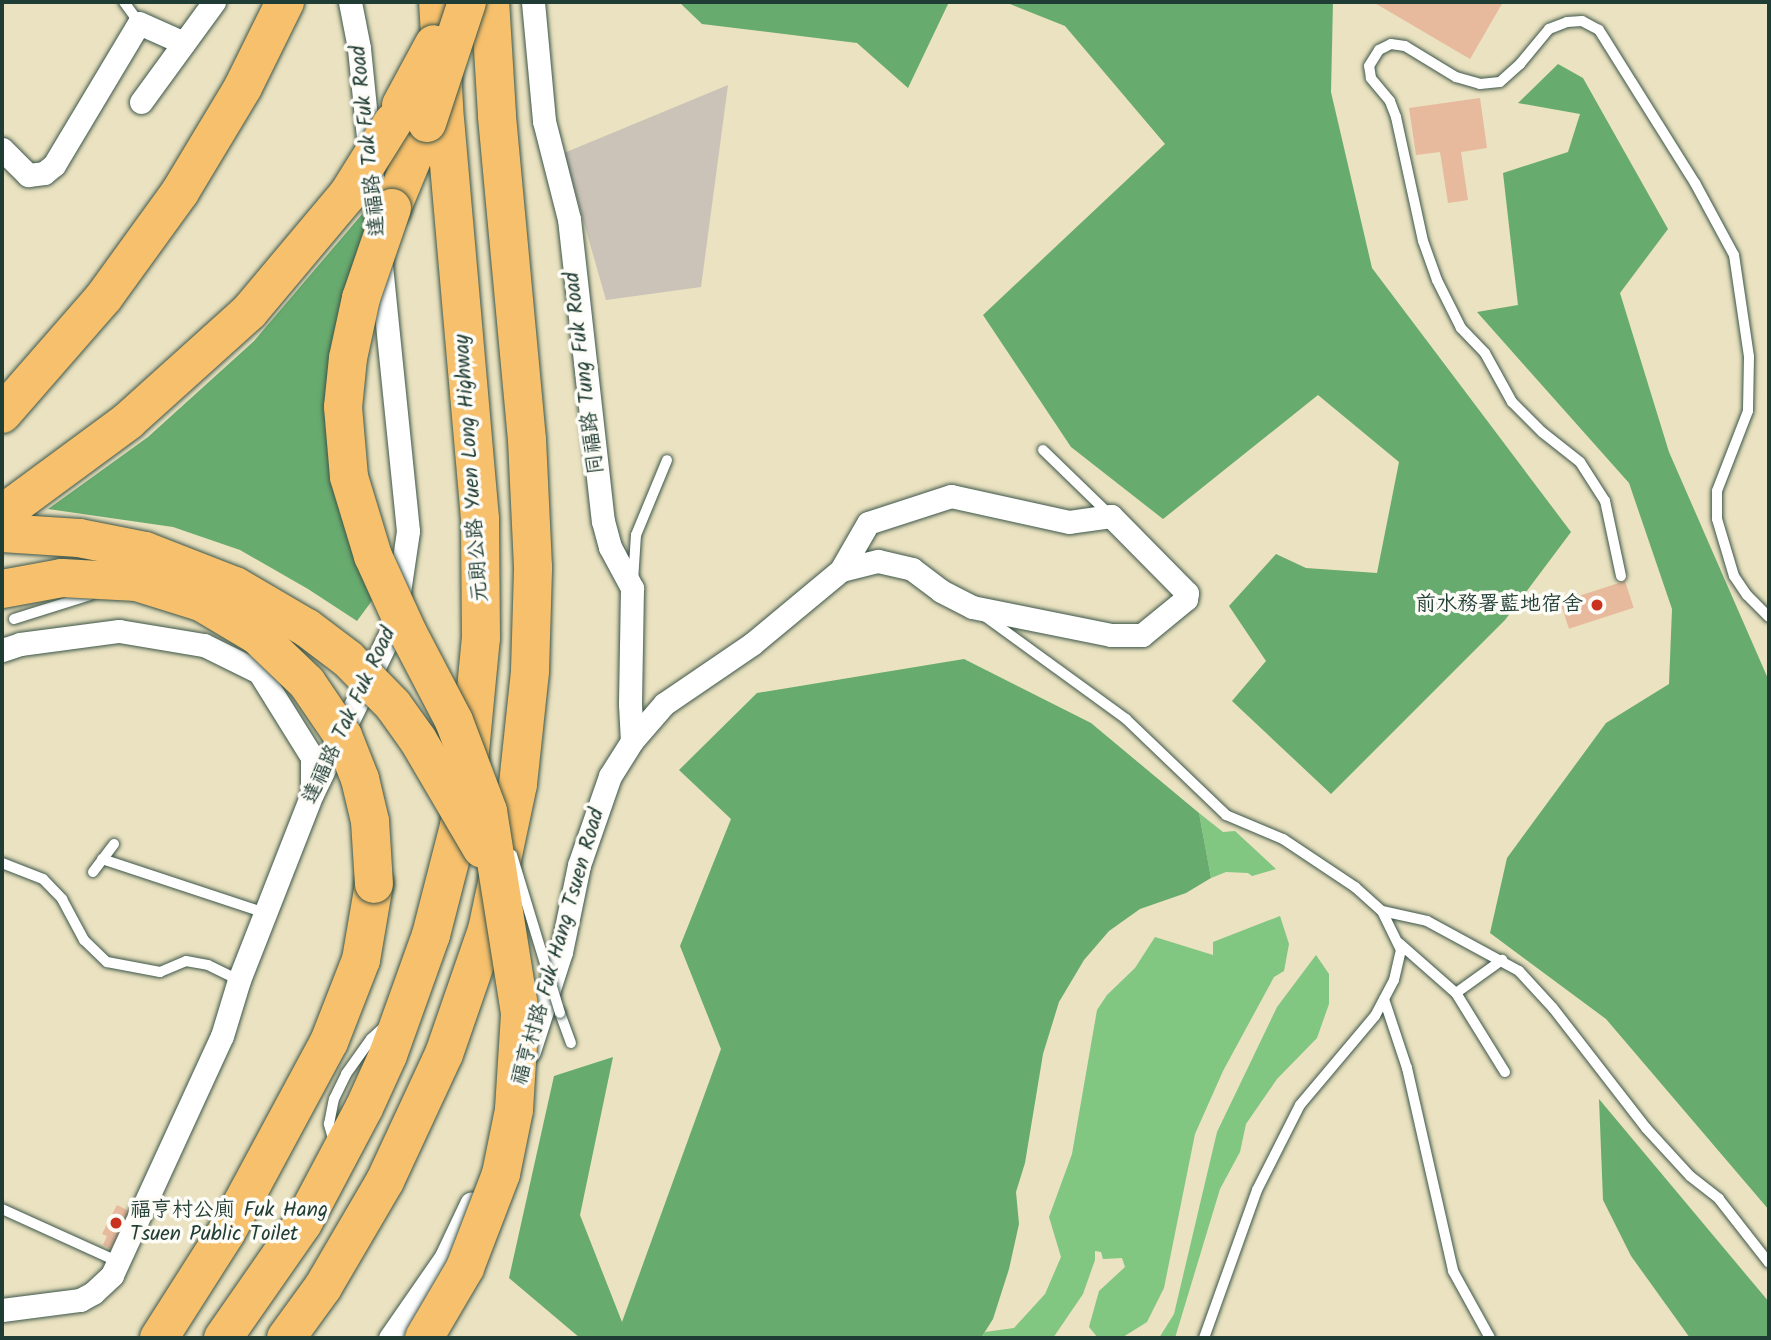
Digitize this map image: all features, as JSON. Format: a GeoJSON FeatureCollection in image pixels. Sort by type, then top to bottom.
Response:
{"type":"FeatureCollection","features":[{"type":"Feature","properties":{"kind":"highway"},"geometry":{"type":"LineString","coordinates":[[2,414],[104,297],[180,192],[243,87],[285,2]]}},
{"type":"Feature","properties":{"kind":"highway","name":"元朗公路 Yuen Long Highway"},"geometry":{"type":"LineString","coordinates":[[223,1338],[291,1242],[339,1158],[369,1098],[407,1007],[431,935],[459,826],[468,772],[481,638],[477,473],[445,122],[438,2]]}},
{"type":"Feature","properties":{"kind":"highway"},"geometry":{"type":"LineString","coordinates":[[2,514],[163,392],[220,340],[276,283],[364,170],[456,2]]}},
{"type":"Feature","properties":{"kind":"highway"},"geometry":{"type":"LineString","coordinates":[[424,1338],[476,1244],[501,1174],[509,1141],[517,1079],[520,1014],[503,891],[488,811],[454,721],[408,633],[362,529],[349,477],[343,407],[348,358],[361,298],[392,208],[427,122],[467,2]]}},
{"type":"Feature","properties":{"kind":"highway"},"geometry":{"type":"LineString","coordinates":[[286,1338],[323,1287],[385,1181],[444,1054],[486,930],[518,784],[530,671],[533,567],[527,440],[497,115],[491,2]]}},
{"type":"Feature","properties":{"kind":"highway"},"geometry":{"type":"LineString","coordinates":[[2,533],[110,542],[171,559],[235,586],[323,639],[372,682],[401,715],[468,822],[503,891]]}},
{"type":"Feature","properties":{"kind":"highway"},"geometry":{"type":"LineString","coordinates":[[8,604],[62,578],[137,582],[179,593],[221,612],[266,643],[307,683],[343,736],[360,779],[373,840],[374,884],[361,960],[329,1042],[226,1233],[159,1338]]}},
{"type":"Feature","properties":{"kind":"street"},"geometry":{"type":"LineString","coordinates":[[150,98],[184,43],[214,2]]}},
{"type":"Feature","properties":{"kind":"street","name":"達福路 Tak Fuk Road"},"geometry":{"type":"LineString","coordinates":[[2,1310],[80,1300],[104,1285],[119,1262],[222,1036],[239,980],[312,794],[394,626],[408,531],[361,61],[350,2]]}},
{"type":"Feature","properties":{"kind":"street","name":"同福路 Tung Fuk Road"},"geometry":{"type":"LineString","coordinates":[[533,2],[544,121],[569,219],[603,522],[610,547],[632,588],[629,704],[632,741]]}},
{"type":"Feature","properties":{"kind":"street"},"geometry":{"type":"LineString","coordinates":[[2,149],[28,176],[44,173],[54,165],[139,23],[184,43]]}},
{"type":"Feature","properties":{"kind":"street"},"geometry":{"type":"LineString","coordinates":[[951,496],[1069,522],[1111,516],[1186,589],[1185,599],[1142,635],[1111,635],[972,607],[942,591],[912,569],[878,561],[841,570],[868,523],[951,496]]}},
{"type":"Feature","properties":{"kind":"street","name":"福亨村路 Fuk Hang Tsuen Road"},"geometry":{"type":"LineString","coordinates":[[390,1338],[446,1257],[500,1142],[561,952],[579,865],[610,776],[632,741],[664,704],[752,645],[841,570]]}},
{"type":"Feature","properties":{"kind":"street"},"geometry":{"type":"LineString","coordinates":[[2,650],[20,644],[118,631],[204,646],[260,672],[312,757],[312,794]]}},
{"type":"Feature","properties":{"kind":"lane"},"geometry":{"type":"LineString","coordinates":[[124,2],[139,23]]}},
{"type":"Feature","properties":{"kind":"lane"},"geometry":{"type":"LineString","coordinates":[[1621,576],[1605,501],[1580,462],[1542,432],[1512,402],[1485,353],[1461,328],[1437,280],[1423,241],[1396,117],[1390,102],[1371,79],[1369,66],[1380,50],[1391,44],[1405,46],[1456,77],[1480,84],[1500,82],[1520,64],[1549,29],[1567,22],[1582,21],[1599,30],[1695,183],[1734,256],[1749,357],[1748,411],[1717,491],[1717,519],[1734,576],[1747,595],[1769,617]]}},
{"type":"Feature","properties":{"kind":"lane"},"geometry":{"type":"LineString","coordinates":[[1043,450],[1111,516]]}},
{"type":"Feature","properties":{"kind":"lane"},"geometry":{"type":"LineString","coordinates":[[632,588],[636,535],[667,460]]}},
{"type":"Feature","properties":{"kind":"lane"},"geometry":{"type":"LineString","coordinates":[[972,607],[1126,719],[1226,815],[1283,839],[1355,887],[1381,911],[1401,950],[1394,980],[1375,1016],[1300,1105],[1257,1190],[1204,1338]]}},
{"type":"Feature","properties":{"kind":"lane"},"geometry":{"type":"LineString","coordinates":[[454,721],[497,810],[571,1042]]}},
{"type":"Feature","properties":{"kind":"lane"},"geometry":{"type":"LineString","coordinates":[[93,873],[114,844]]}},
{"type":"Feature","properties":{"kind":"lane"},"geometry":{"type":"LineString","coordinates":[[102,859],[265,913]]}},
{"type":"Feature","properties":{"kind":"lane"},"geometry":{"type":"LineString","coordinates":[[2,863],[43,879],[62,899],[84,940],[107,962],[160,972],[186,961],[208,965],[239,980]]}},
{"type":"Feature","properties":{"kind":"lane"},"geometry":{"type":"LineString","coordinates":[[1381,911],[1427,921],[1519,971],[1553,1008],[1646,1128],[1690,1176],[1719,1199],[1769,1263]]}},
{"type":"Feature","properties":{"kind":"lane"},"geometry":{"type":"LineString","coordinates":[[1397,942],[1456,993],[1505,1072]]}},
{"type":"Feature","properties":{"kind":"lane"},"geometry":{"type":"LineString","coordinates":[[1456,993],[1502,960]]}},
{"type":"Feature","properties":{"kind":"lane"},"geometry":{"type":"LineString","coordinates":[[1384,999],[1407,1068],[1453,1271],[1490,1338]]}},
{"type":"Feature","properties":{"kind":"lane"},"geometry":{"type":"LineString","coordinates":[[2,1209],[119,1262]]}},
{"type":"Feature","properties":{"kind":"shaded area"},"geometry":{"type":"Polygon","coordinates":[[[728,85],[701,287],[606,300],[564,153],[728,85]]]}},
{"type":"Feature","properties":{"kind":"green space"},"geometry":{"type":"Polygon","coordinates":[[[679,2],[949,2],[908,88],[857,43],[702,24],[679,2]]]}},
{"type":"Feature","properties":{"kind":"green space"},"geometry":{"type":"Polygon","coordinates":[[[1005,2],[1333,2],[1331,92],[1372,268],[1571,532],[1505,620],[1331,794],[1232,701],[1266,661],[1229,606],[1276,554],[1306,568],[1377,573],[1399,462],[1318,395],[1163,519],[1071,447],[983,315],[1165,144],[1065,26],[1005,2]]]}},
{"type":"Feature","properties":{"kind":"green space"},"geometry":{"type":"Polygon","coordinates":[[[1558,64],[1583,78],[1668,229],[1620,293],[1669,452],[1769,681],[1769,1210],[1606,1019],[1490,933],[1507,858],[1606,723],[1669,684],[1672,609],[1629,483],[1477,312],[1518,305],[1503,173],[1568,152],[1580,114],[1518,103],[1558,64]]]}},
{"type":"Feature","properties":{"kind":"green space"},"geometry":{"type":"Polygon","coordinates":[[[363,213],[368,245],[350,290],[374,598],[357,621],[240,550],[173,527],[48,509],[148,437],[254,341],[363,213]]]}},
{"type":"Feature","properties":{"kind":"green space"},"geometry":{"type":"Polygon","coordinates":[[[964,659],[1091,723],[1199,813],[1211,878],[1186,893],[1140,909],[1109,931],[1084,960],[1059,1002],[1043,1054],[1025,1163],[1016,1192],[1019,1224],[1009,1269],[993,1319],[981,1338],[580,1338],[509,1278],[554,1076],[613,1057],[580,1215],[622,1322],[721,1049],[680,946],[731,819],[679,770],[757,693],[964,659]]]}},
{"type":"Feature","properties":{"kind":"green space"},"geometry":{"type":"Polygon","coordinates":[[[1199,813],[1223,832],[1235,831],[1276,869],[1252,876],[1248,873],[1226,872],[1211,878],[1199,813]]]}},
{"type":"Feature","properties":{"kind":"green space"},"geometry":{"type":"Polygon","coordinates":[[[1280,916],[1289,944],[1284,971],[1274,977],[1223,1071],[1195,1134],[1164,1288],[1147,1322],[1123,1337],[1112,1338],[1098,1338],[1089,1327],[1099,1291],[1125,1267],[1122,1258],[1103,1259],[1101,1252],[1095,1251],[1095,1260],[1083,1294],[1053,1338],[981,1338],[985,1332],[1014,1328],[1045,1294],[1061,1257],[1049,1217],[1072,1154],[1097,1010],[1107,995],[1135,968],[1155,937],[1213,955],[1213,942],[1280,916]]]}},
{"type":"Feature","properties":{"kind":"green space"},"geometry":{"type":"Polygon","coordinates":[[[1316,955],[1329,974],[1329,1004],[1317,1038],[1277,1079],[1246,1124],[1240,1152],[1220,1189],[1175,1338],[1159,1338],[1174,1314],[1217,1132],[1277,1007],[1316,955]]]}},
{"type":"Feature","properties":{"kind":"green space"},"geometry":{"type":"Polygon","coordinates":[[[1599,1099],[1769,1302],[1769,1338],[1690,1338],[1631,1256],[1603,1200],[1599,1099]]]}},
{"type":"Feature","properties":{"kind":"building"},"geometry":{"type":"Polygon","coordinates":[[[1373,2],[1503,2],[1470,59],[1373,2]]]}},
{"type":"Feature","properties":{"kind":"building"},"geometry":{"type":"Polygon","coordinates":[[[1480,98],[1487,148],[1461,152],[1468,200],[1448,203],[1440,152],[1416,155],[1409,108],[1480,98]]]}},
{"type":"Feature","properties":{"kind":"building","name":"前水務署藍地宿舍"},"geometry":{"type":"Polygon","coordinates":[[[1625,581],[1634,608],[1569,629],[1560,602],[1625,581]]]}},
{"type":"Feature","properties":{"kind":"building","name":"福亨村公廁 Fuk Hang Tsuen Public Toilet"},"geometry":{"type":"Polygon","coordinates":[[[117,1205],[129,1211],[111,1249],[103,1245],[107,1236],[102,1234],[117,1205]]]}},
{"type":"Feature","properties":{"kind":"place","name":"前水務署藍地宿舍"},"geometry":{"type":"Point","coordinates":[1597,605]}},
{"type":"Feature","properties":{"kind":"place","name":"福亨村公廁 Fuk Hang Tsuen Public Toilet"},"geometry":{"type":"Point","coordinates":[116,1223]}}]}
